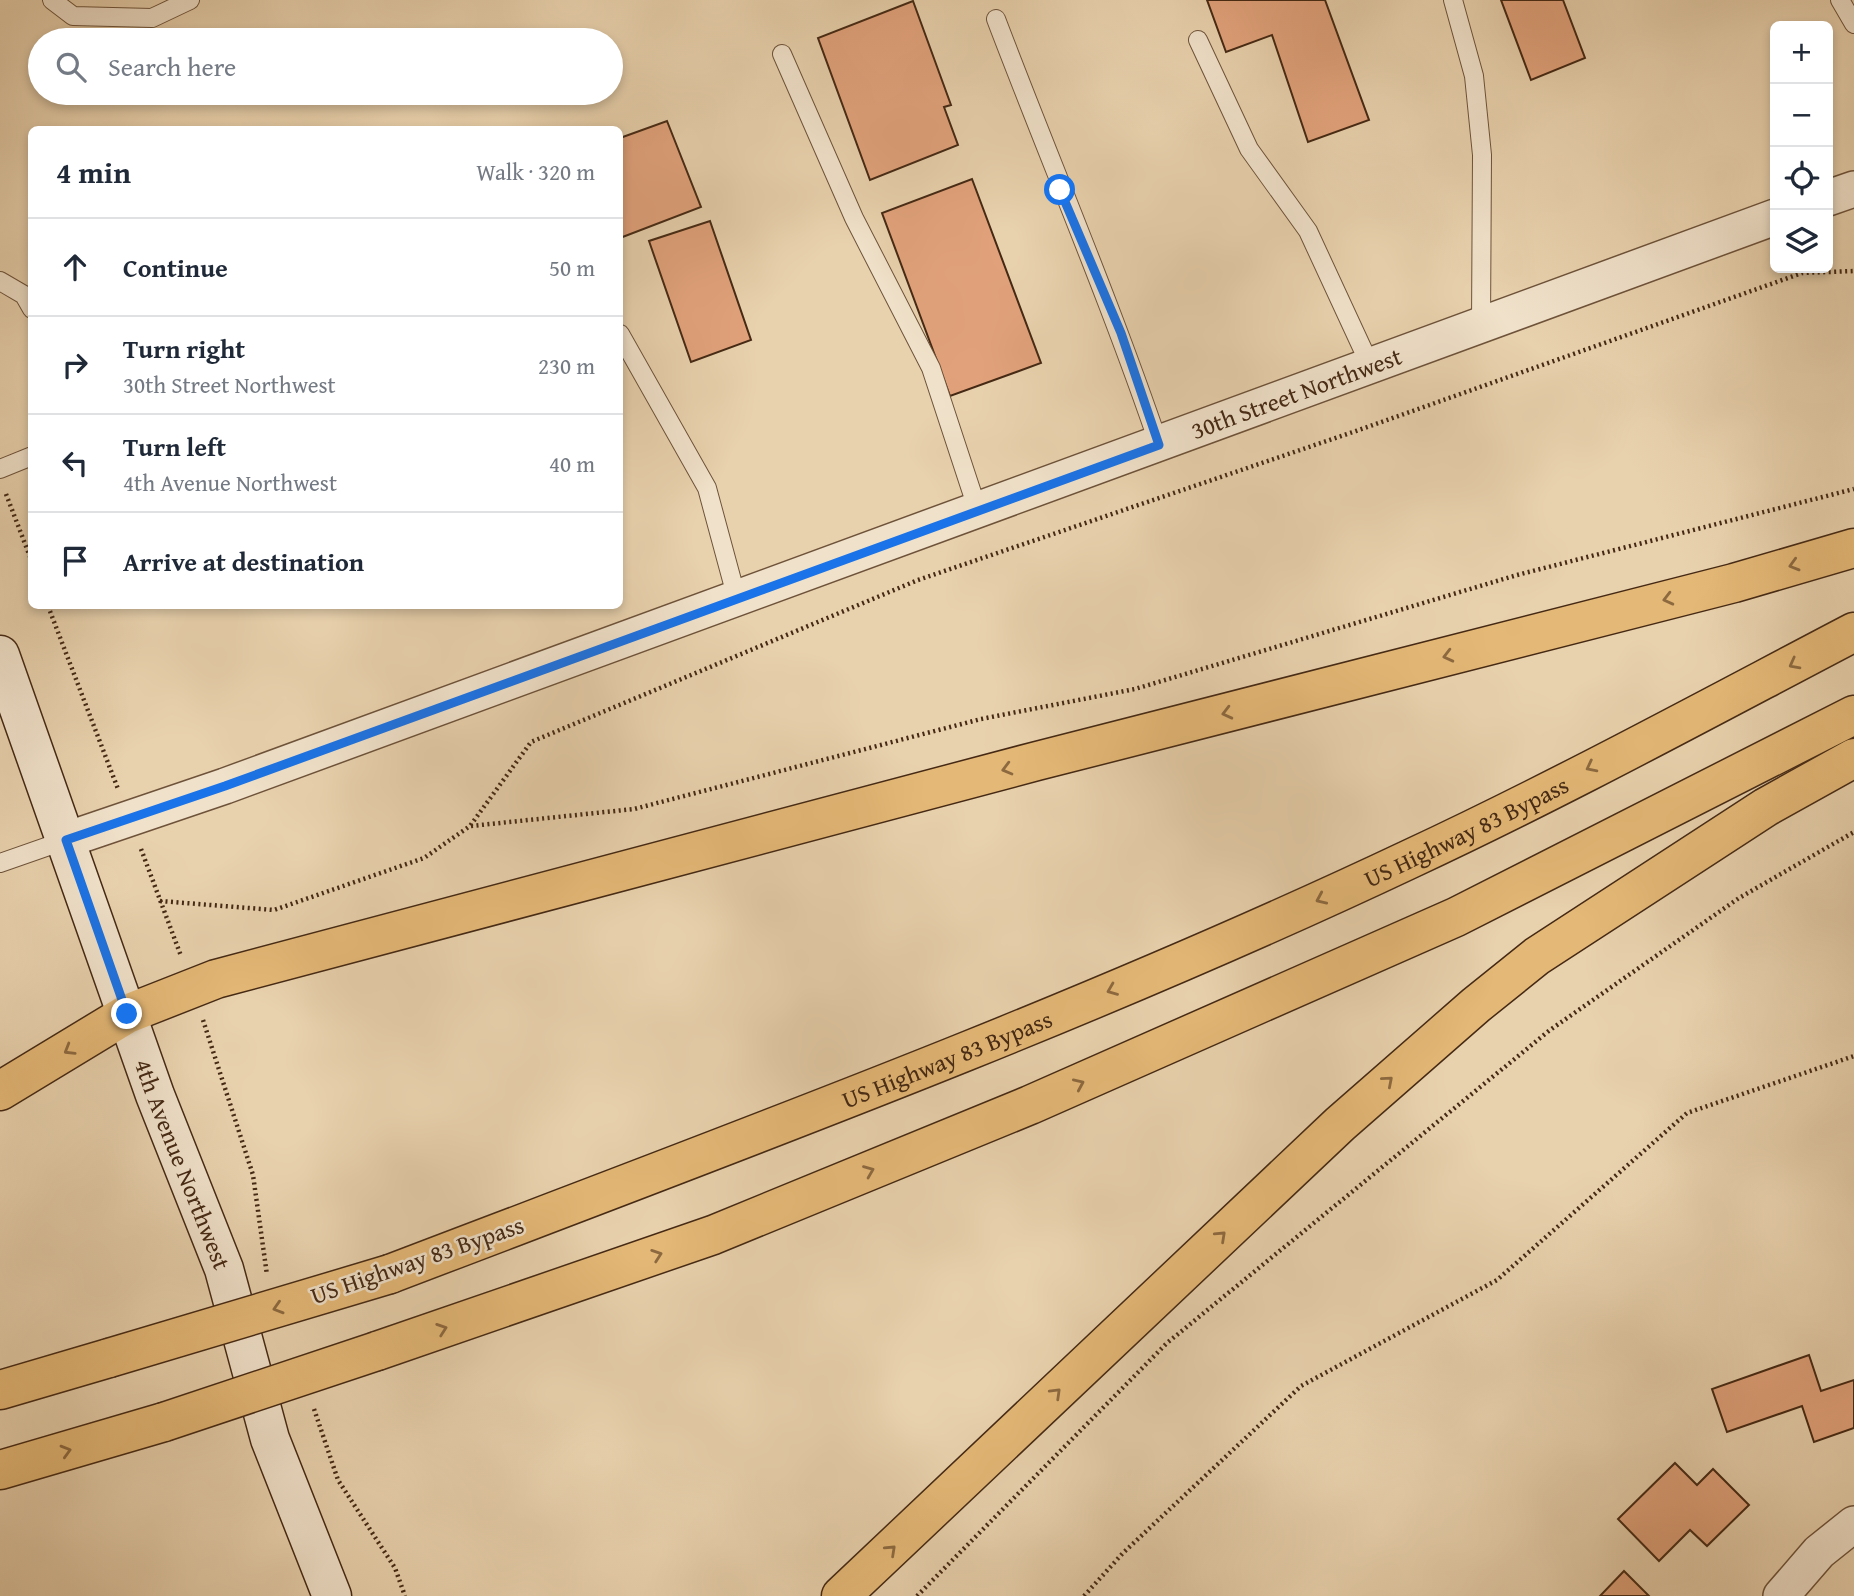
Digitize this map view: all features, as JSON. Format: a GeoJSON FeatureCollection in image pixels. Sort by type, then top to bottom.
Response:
{"type":"FeatureCollection","features":[{"type":"Feature","properties":{"kind":"highway"},"geometry":{"type":"LineString","coordinates":[[0,1091],[127,1014],[216,979],[426,921],[1734,583],[1854,548]]}},
{"type":"Feature","properties":{"kind":"highway","name":"US Highway 83 Bypass"},"geometry":{"type":"LineString","coordinates":[[0,1390],[390,1275],[865,1093],[1161,970],[1411,859],[1854,632]]}},
{"type":"Feature","properties":{"kind":"highway"},"geometry":{"type":"LineString","coordinates":[[0,1470],[164,1422],[713,1236],[1043,1099],[1456,917],[1854,715]]}},
{"type":"Feature","properties":{"kind":"highway"},"geometry":{"type":"LineString","coordinates":[[841,1596],[1339,1124],[1476,1004],[1548,949],[1766,807],[1854,758]]}},
{"type":"Feature","properties":{"kind":"main road","name":"4th Avenue Northwest"},"geometry":{"type":"LineString","coordinates":[[0,655],[127,1014],[223,1269],[270,1440],[332,1596]]}},
{"type":"Feature","properties":{"kind":"street"},"geometry":{"type":"LineString","coordinates":[[1833,196],[1854,189]]}},
{"type":"Feature","properties":{"kind":"street","name":"30th Street Northwest"},"geometry":{"type":"LineString","coordinates":[[66,840],[737,599],[1770,219]]}},
{"type":"Feature","properties":{"kind":"street"},"geometry":{"type":"LineString","coordinates":[[1781,1596],[1819,1552],[1850,1526]]}},
{"type":"Feature","properties":{"kind":"lane"},"geometry":{"type":"LineString","coordinates":[[52,0],[73,16],[152,18],[190,0]]}},
{"type":"Feature","properties":{"kind":"lane"},"geometry":{"type":"LineString","coordinates":[[1453,0],[1474,76],[1482,155],[1481,324]]}},
{"type":"Feature","properties":{"kind":"lane"},"geometry":{"type":"LineString","coordinates":[[1840,0],[1854,24]]}},
{"type":"Feature","properties":{"kind":"lane"},"geometry":{"type":"LineString","coordinates":[[996,19],[1060,190],[1121,333],[1159,445]]}},
{"type":"Feature","properties":{"kind":"lane"},"geometry":{"type":"LineString","coordinates":[[1198,40],[1249,149],[1308,231],[1370,365]]}},
{"type":"Feature","properties":{"kind":"lane"},"geometry":{"type":"LineString","coordinates":[[782,54],[854,218],[931,368],[978,511]]}},
{"type":"Feature","properties":{"kind":"lane"},"geometry":{"type":"LineString","coordinates":[[0,281],[24,295],[28,302]]}},
{"type":"Feature","properties":{"kind":"lane"},"geometry":{"type":"LineString","coordinates":[[623,339],[707,488],[737,599]]}},
{"type":"Feature","properties":{"kind":"lane"},"geometry":{"type":"LineString","coordinates":[[0,469],[28,458]]}},
{"type":"Feature","properties":{"kind":"lane"},"geometry":{"type":"LineString","coordinates":[[0,863],[66,840]]}},
{"type":"Feature","properties":{"kind":"path"},"geometry":{"type":"LineString","coordinates":[[160,901],[274,910],[424,858],[470,826],[531,742],[918,580],[1330,440],[1802,273],[1854,271]]}},
{"type":"Feature","properties":{"kind":"path"},"geometry":{"type":"LineString","coordinates":[[470,826],[634,809],[981,719],[1135,689],[1517,575],[1854,489]]}},
{"type":"Feature","properties":{"kind":"path"},"geometry":{"type":"LineString","coordinates":[[5,491],[28,551]]}},
{"type":"Feature","properties":{"kind":"path"},"geometry":{"type":"LineString","coordinates":[[49,609],[193,988],[253,1175],[269,1280]]}},
{"type":"Feature","properties":{"kind":"path"},"geometry":{"type":"LineString","coordinates":[[917,1596],[1167,1343],[1539,1038],[1738,898],[1854,832]]}},
{"type":"Feature","properties":{"kind":"path"},"geometry":{"type":"LineString","coordinates":[[1084,1596],[1123,1553],[1301,1386],[1497,1280],[1687,1113],[1854,1056]]}},
{"type":"Feature","properties":{"kind":"path"},"geometry":{"type":"LineString","coordinates":[[312,1405],[338,1480],[395,1567],[405,1596]]}},
{"type":"Feature","properties":{"kind":"building"},"geometry":{"type":"Polygon","coordinates":[[[1207,0],[1325,0],[1369,120],[1308,142],[1272,35],[1226,52],[1207,0]]]}},
{"type":"Feature","properties":{"kind":"building"},"geometry":{"type":"Polygon","coordinates":[[[1501,0],[1563,0],[1585,58],[1531,80],[1501,0]]]}},
{"type":"Feature","properties":{"kind":"building"},"geometry":{"type":"Polygon","coordinates":[[[913,1],[951,105],[944,107],[958,145],[870,180],[818,38],[913,1]]]}},
{"type":"Feature","properties":{"kind":"building"},"geometry":{"type":"Polygon","coordinates":[[[667,121],[701,207],[623,237],[623,137],[667,121]]]}},
{"type":"Feature","properties":{"kind":"building"},"geometry":{"type":"Polygon","coordinates":[[[972,179],[1041,363],[950,396],[882,213],[972,179]]]}},
{"type":"Feature","properties":{"kind":"building"},"geometry":{"type":"Polygon","coordinates":[[[710,221],[751,340],[691,362],[649,241],[710,221]]]}},
{"type":"Feature","properties":{"kind":"building"},"geometry":{"type":"Polygon","coordinates":[[[1809,1355],[1821,1391],[1854,1380],[1854,1428],[1814,1442],[1802,1406],[1727,1432],[1712,1389],[1809,1355]]]}},
{"type":"Feature","properties":{"kind":"building"},"geometry":{"type":"Polygon","coordinates":[[[1675,1463],[1697,1485],[1713,1469],[1749,1505],[1707,1546],[1690,1530],[1659,1561],[1618,1519],[1675,1463]]]}},
{"type":"Feature","properties":{"kind":"building"},"geometry":{"type":"Polygon","coordinates":[[[1624,1571],[1649,1596],[1600,1596],[1624,1571]]]}},
{"type":"Feature","properties":{"kind":"route"},"geometry":{"type":"LineString","coordinates":[[127,1014],[66,840],[225,786],[1159,445],[1121,333],[1060,190]]}}]}
